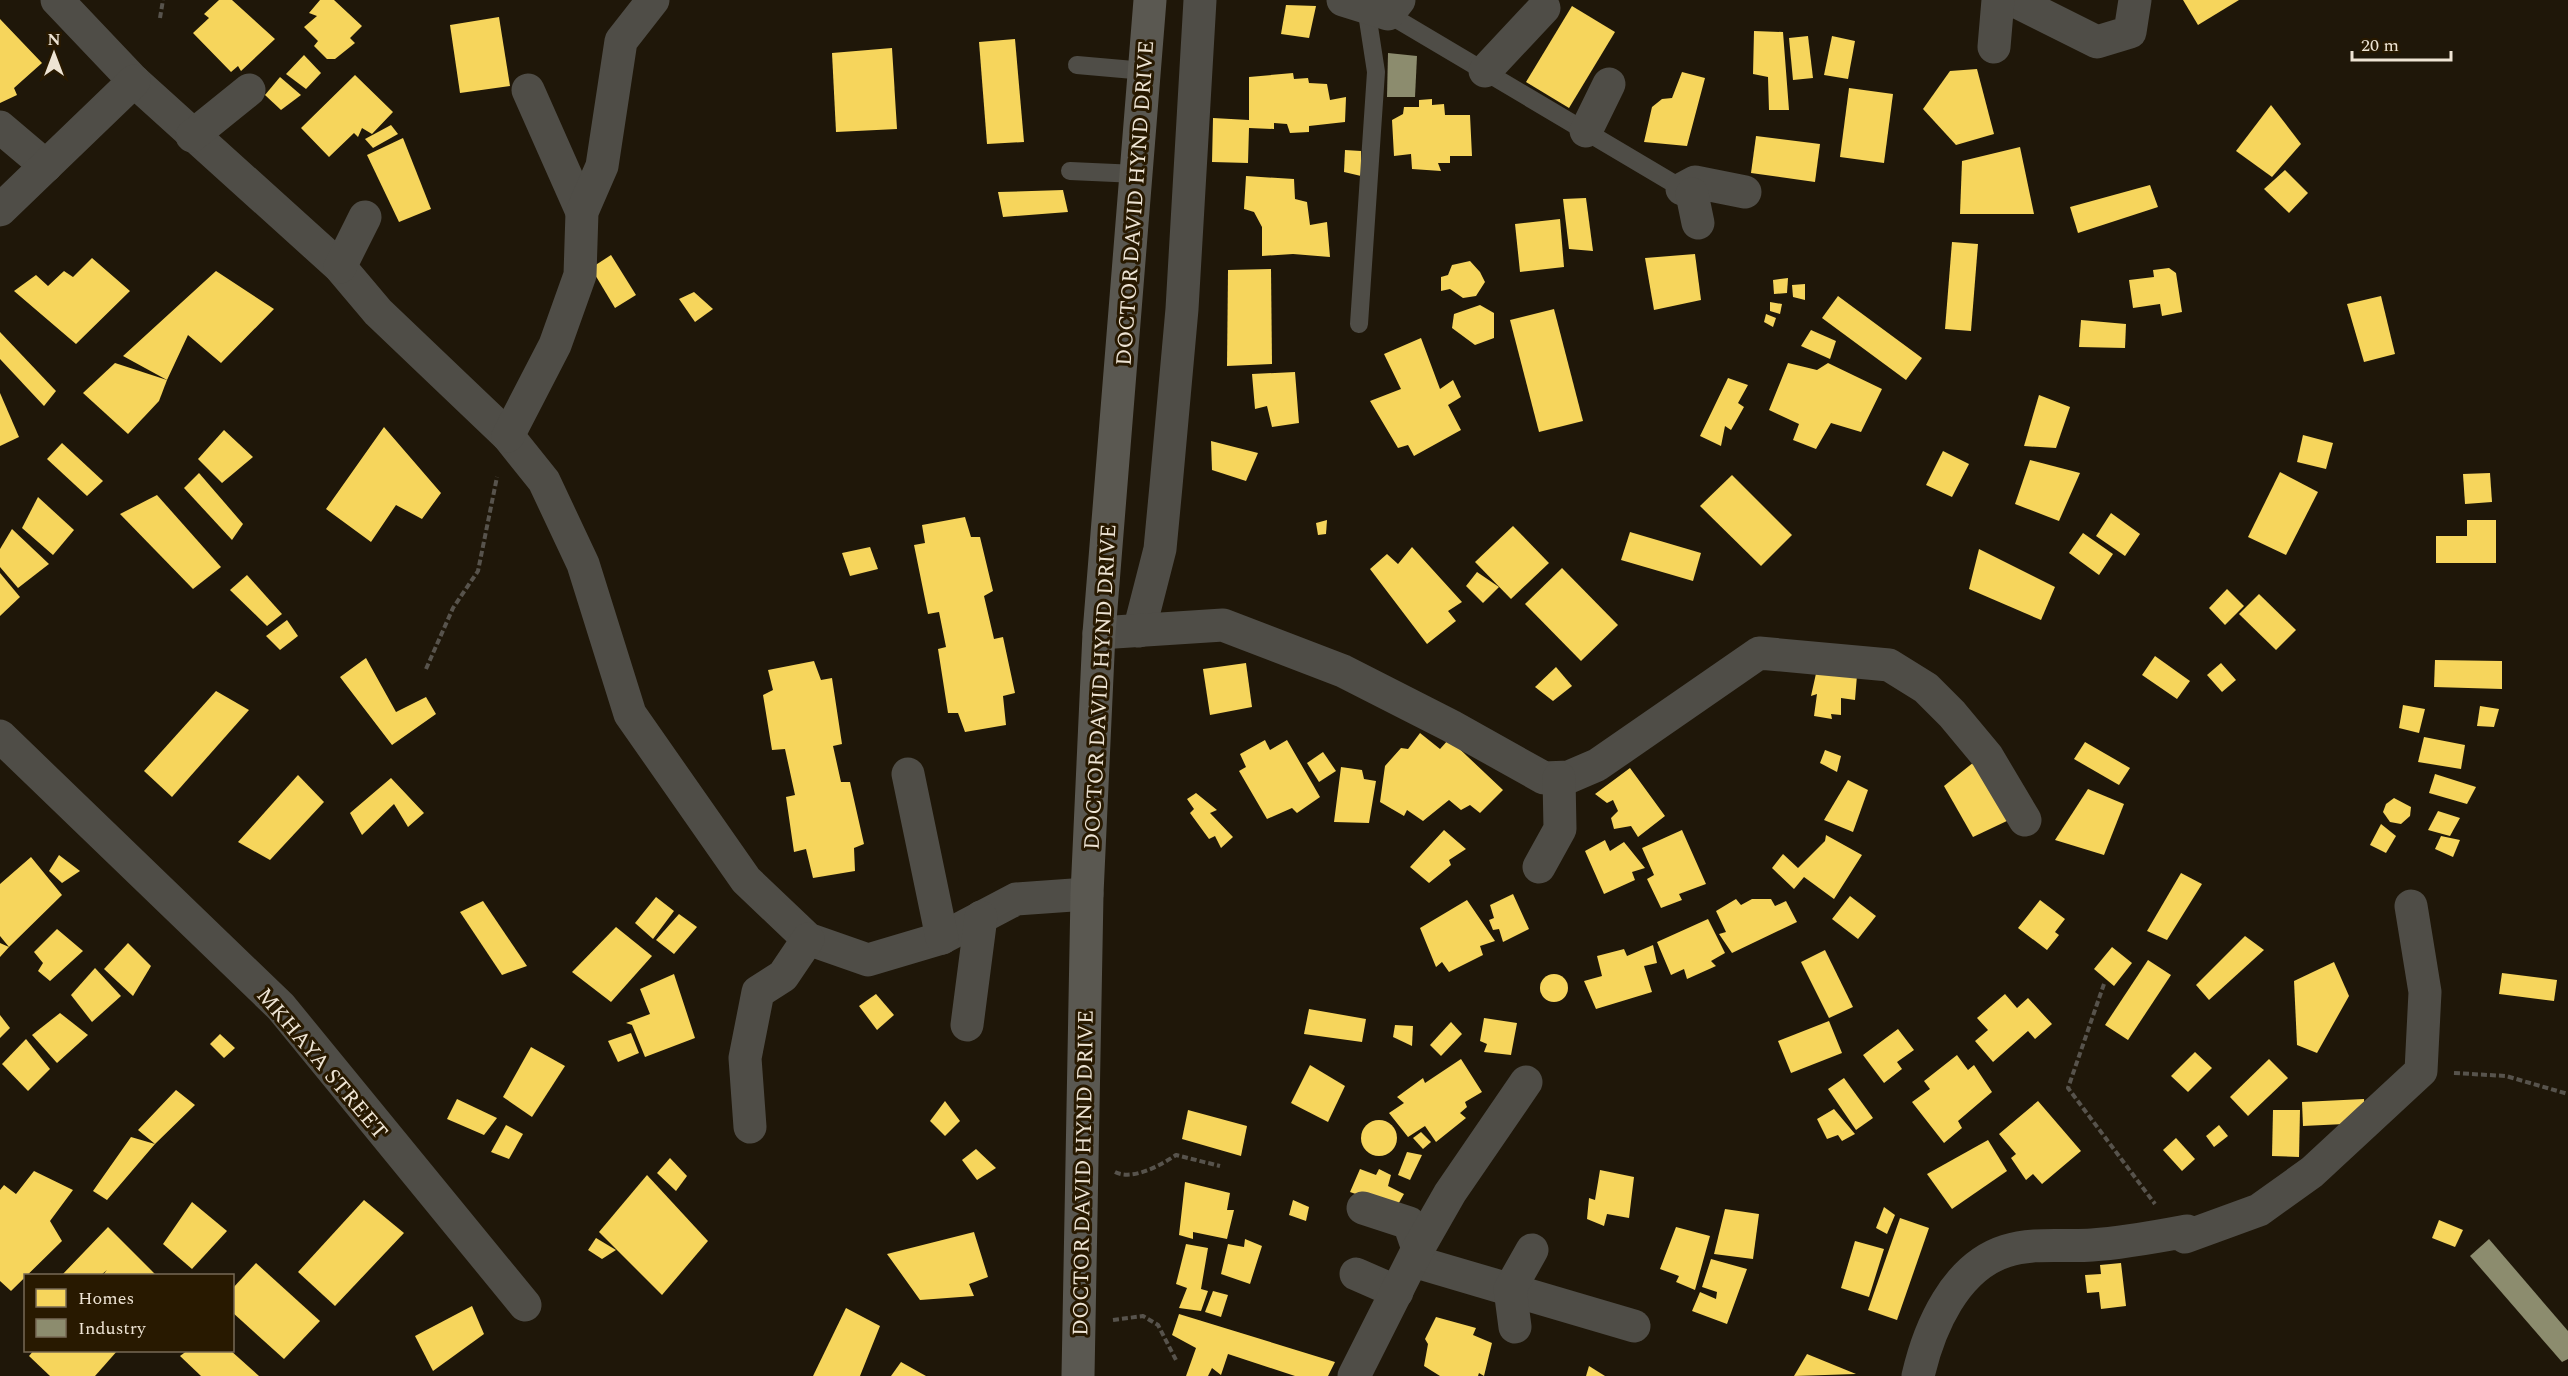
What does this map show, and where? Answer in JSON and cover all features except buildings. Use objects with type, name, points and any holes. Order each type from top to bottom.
[{"type":"main road","name":"DOCTOR DAVID HYND DRIVE","points":[[1078,1376],[1086,894],[1099,633],[1150,0]]},
{"type":"street","points":[[57,0],[134,81],[192,136],[340,267],[378,312],[508,436],[544,481],[583,564],[630,714],[746,880],[808,939],[868,960],[942,938],[1016,898],[1086,894]]},
{"type":"street","points":[[508,436],[555,345],[580,275],[582,212],[602,166],[621,40],[653,0]]},
{"type":"street","points":[[1139,631],[1160,549],[1182,309],[1200,0]]},
{"type":"street","points":[[1994,47],[1998,0]]},
{"type":"street","points":[[2013,0],[2097,42],[2130,32],[2135,0]]},
{"type":"street","points":[[1485,71],[1544,8]]},
{"type":"street","points":[[0,210],[134,81]]},
{"type":"street","points":[[1586,131],[1609,84]]},
{"type":"street","points":[[192,136],[249,90]]},
{"type":"street","points":[[528,90],[582,212]]},
{"type":"street","points":[[0,127],[46,166]]},
{"type":"street","points":[[1686,197],[1697,157]]},
{"type":"street","points":[[1686,197],[1695,182],[1745,192]]},
{"type":"street","points":[[340,267],[365,217]]},
{"type":"street","points":[[1099,633],[1223,625],[1343,671],[1400,707],[1544,778],[1569,777],[1597,765],[1759,653],[1791,654],[1888,665],[1926,688],[1952,714],[1987,756],[2025,819]]},
{"type":"street","name":"MKHAYA STREET","points":[[0,736],[282,1007],[525,1305]]},
{"type":"street","points":[[908,774],[942,938]]},
{"type":"street","points":[[1539,867],[1560,829],[1559,778]]},
{"type":"street","points":[[2185,1237],[2259,1210],[2312,1172],[2421,1071],[2425,992],[2411,906]]},
{"type":"street","points":[[967,1025],[981,917]]},
{"type":"street","points":[[750,1128],[745,1058],[758,992],[783,976],[808,939]]},
{"type":"street","points":[[1354,1376],[1450,1193],[1526,1082]]},
{"type":"street","points":[[1363,1208],[1408,1223],[1416,1255]]},
{"type":"street","points":[[1918,1376],[1924,1348],[1948,1300],[1972,1269],[2005,1251],[2036,1245],[2130,1242],[2187,1231],[2185,1237]]},
{"type":"street","points":[[1515,1327],[1510,1289],[1532,1250]]},
{"type":"street","points":[[1416,1255],[1510,1289],[1634,1326]]},
{"type":"street","points":[[1356,1274],[1397,1292]]},
{"type":"lane","points":[[1374,5],[1586,131],[1686,197]]},
{"type":"lane","points":[[1359,324],[1376,72],[1374,5]]},
{"type":"lane","points":[[1077,65],[1145,71]]},
{"type":"lane","points":[[1070,171],[1137,174]]},
{"type":"path","points":[[160,18],[164,0]]},
{"type":"path","points":[[426,669],[453,608],[478,571],[491,499],[508,436]]},
{"type":"path","points":[[2104,984],[2068,1088],[2131,1168],[2161,1214],[2185,1237]]},
{"type":"path","points":[[2421,1071],[2506,1076],[2568,1094]]},
{"type":"path","points":[[1082,1157],[1122,1175],[1157,1168],[1176,1155],[1220,1166]]},
{"type":"path","points":[[1079,1322],[1143,1316],[1158,1325],[1176,1360]]}]
